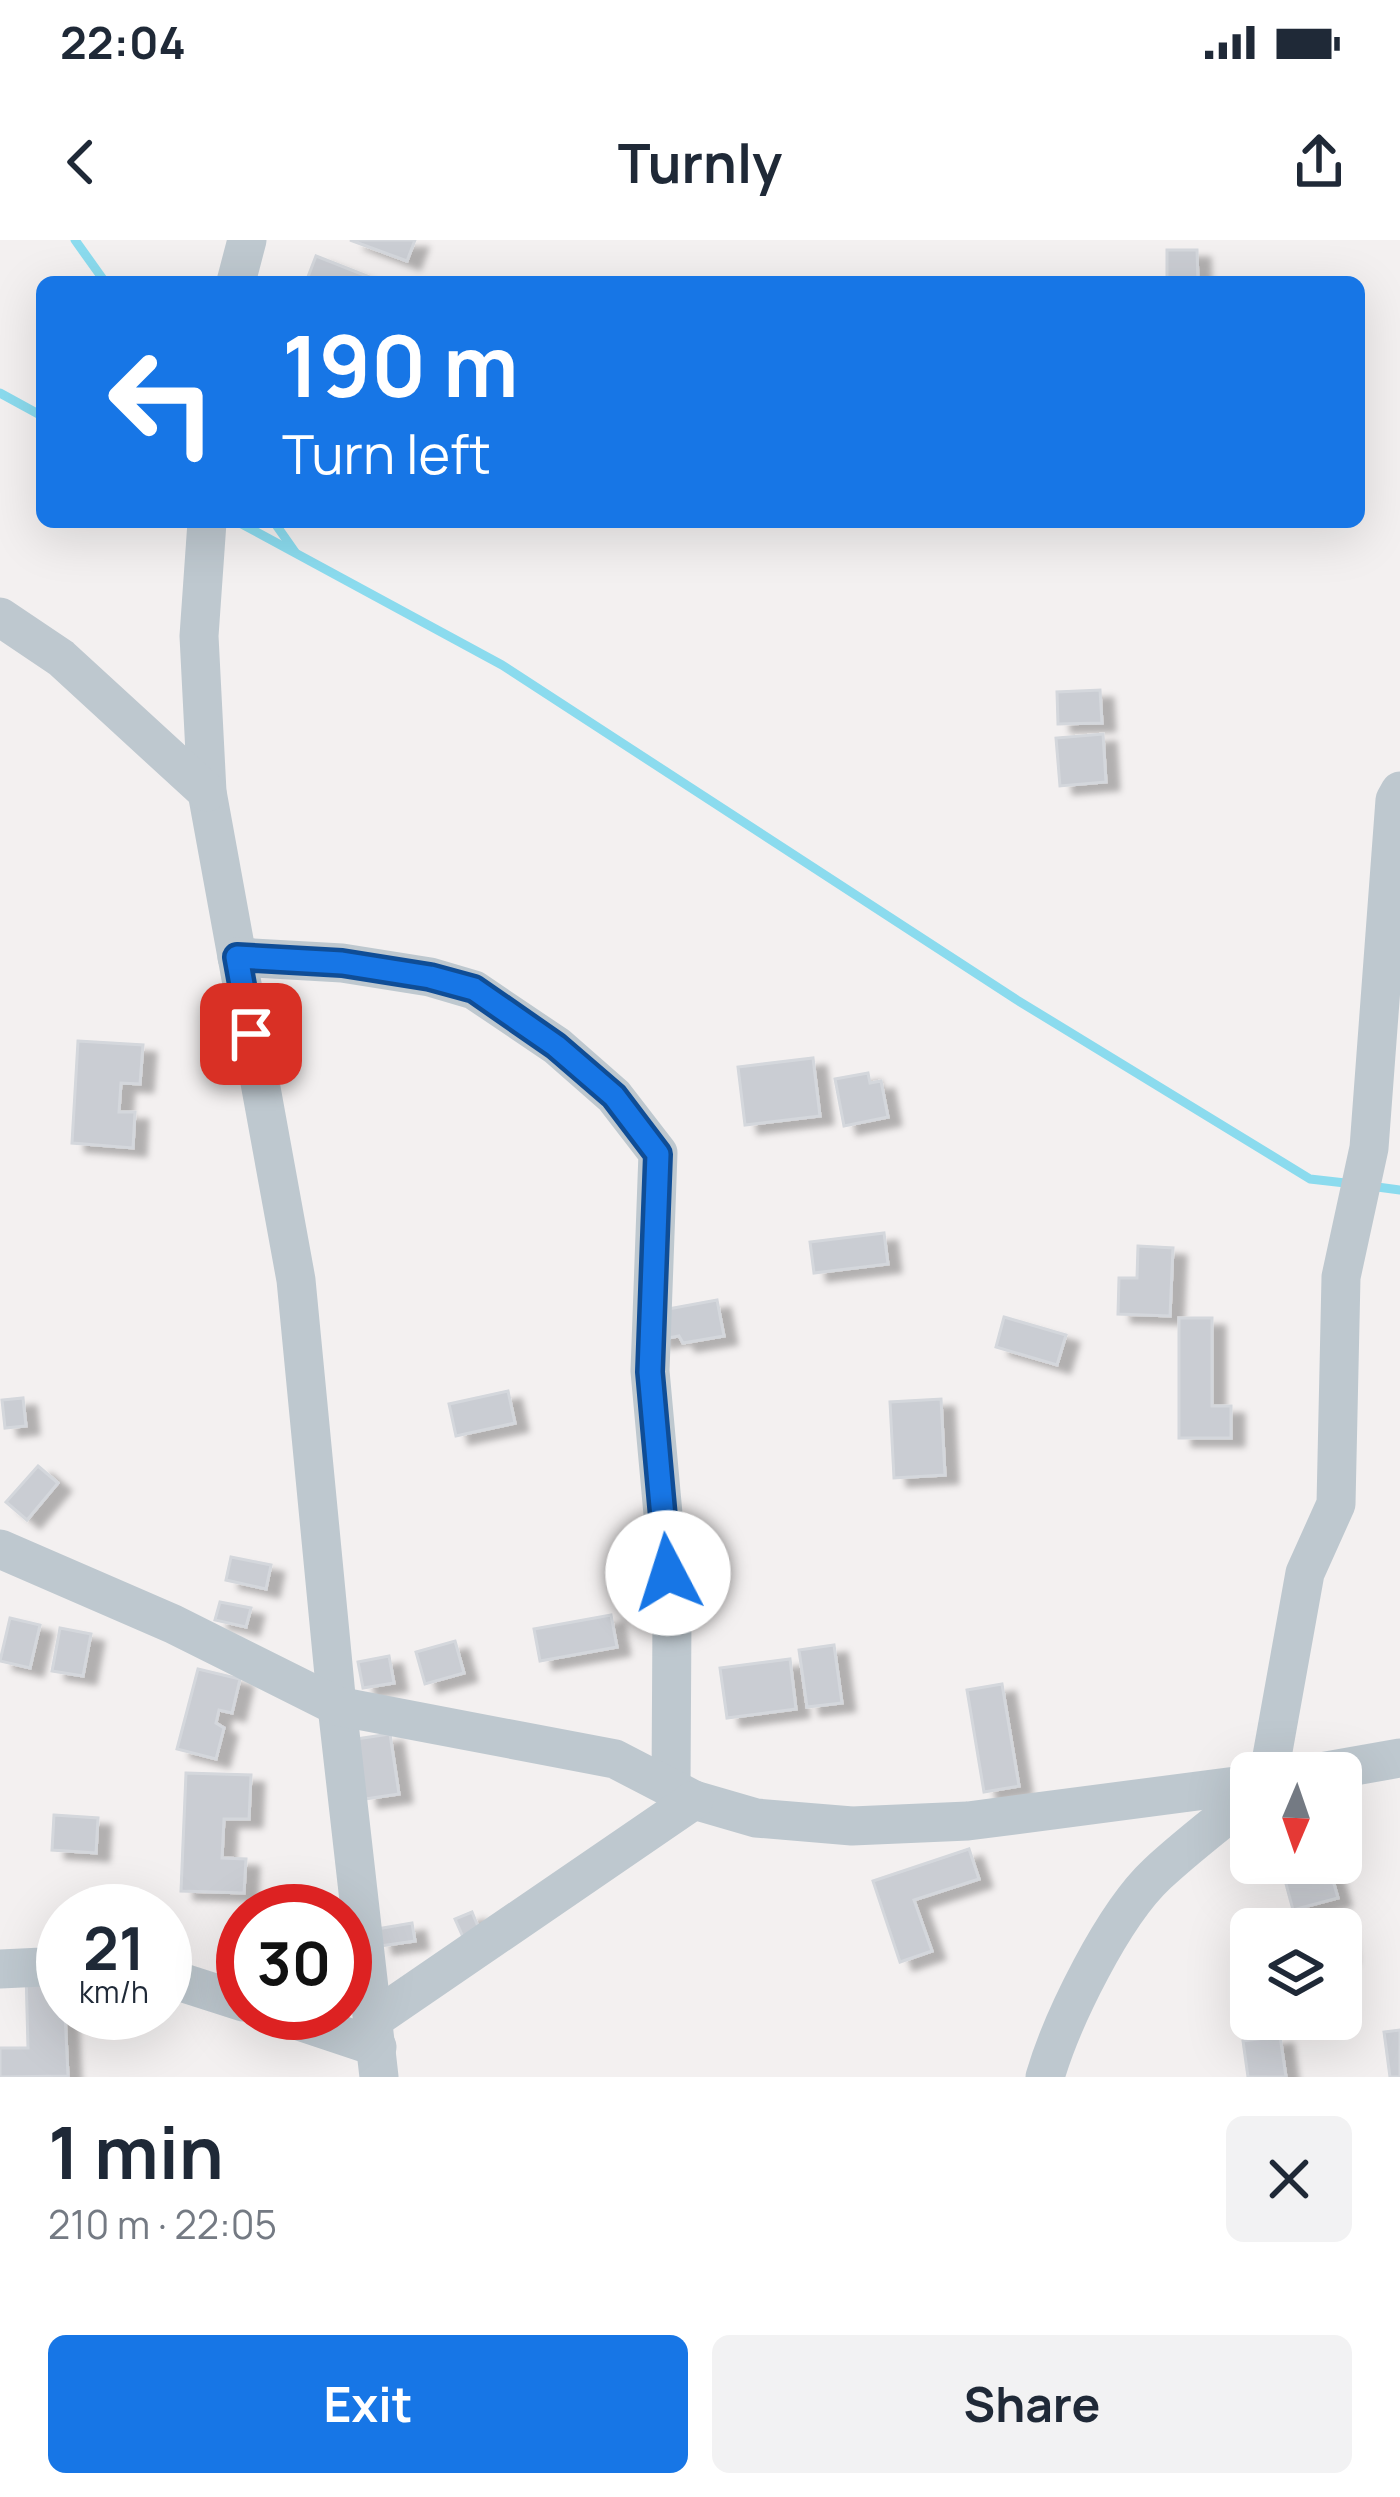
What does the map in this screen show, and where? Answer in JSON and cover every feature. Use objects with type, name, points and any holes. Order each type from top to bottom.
[{"type":"street","points":[[238,276],[247,240]]},
{"type":"street","points":[[207,528],[199,636],[207,792],[296,1280],[337,1706],[377,2048]]},
{"type":"street","points":[[0,617],[61,658],[207,792]]},
{"type":"street","points":[[1273,1752],[1305,1573],[1336,1504],[1340,1277],[1384,1138],[1389,859],[1394,800],[1400,791]]},
{"type":"street","points":[[237,957],[342,963],[474,989],[556,1046],[614,1096],[658,1154],[650,1372],[672,1613],[682,1794]]},
{"type":"street","points":[[0,1549],[173,1624],[337,1706],[615,1759],[682,1794],[757,1818],[852,1826],[968,1821],[1230,1787]]},
{"type":"street","points":[[1362,1765],[1400,1758]]},
{"type":"street","points":[[377,2048],[682,1794]]},
{"type":"street","points":[[1045,2077],[1057,2038],[1118,1923],[1154,1876],[1230,1813]]},
{"type":"street","points":[[0,1969],[36,1967]]},
{"type":"building","points":[[350,240],[415,240],[407,261]]},
{"type":"building","points":[[1167,250],[1197,250],[1198,276],[1167,276]]},
{"type":"building","points":[[316,256],[367,276],[308,276]]},
{"type":"building","points":[[1100,690],[1102,723],[1058,724],[1057,692]]},
{"type":"building","points":[[1103,734],[1106,782],[1060,786],[1056,738]]},
{"type":"building","points":[[78,1041],[143,1045],[140,1084],[121,1083],[119,1112],[135,1112],[133,1148],[72,1143]]},
{"type":"building","points":[[813,1058],[820,1116],[745,1125],[738,1067]]},
{"type":"building","points":[[868,1073],[870,1083],[881,1081],[888,1117],[844,1126],[835,1079]]},
{"type":"building","points":[[884,1233],[888,1264],[814,1273],[810,1242]]},
{"type":"building","points":[[1138,1246],[1173,1248],[1170,1316],[1118,1314],[1119,1278],[1137,1278]]},
{"type":"building","points":[[717,1300],[724,1336],[683,1343],[679,1336],[657,1340],[652,1312]]},
{"type":"building","points":[[1004,1317],[1066,1335],[1057,1365],[996,1347]]},
{"type":"building","points":[[1179,1318],[1212,1318],[1212,1406],[1231,1406],[1231,1438],[1179,1438]]},
{"type":"building","points":[[508,1391],[515,1423],[456,1436],[449,1404]]},
{"type":"building","points":[[23,1398],[26,1426],[5,1428],[2,1400]]},
{"type":"building","points":[[941,1399],[945,1475],[894,1478],[890,1402]]},
{"type":"building","points":[[38,1466],[58,1483],[27,1520],[6,1502]]},
{"type":"building","points":[[231,1557],[271,1565],[266,1589],[226,1580]]},
{"type":"building","points":[[220,1602],[251,1608],[246,1627],[215,1620]]},
{"type":"building","points":[[611,1615],[617,1647],[540,1661],[534,1629]]},
{"type":"building","points":[[10,1618],[40,1625],[30,1668],[0,1661]]},
{"type":"building","points":[[60,1628],[91,1634],[83,1676],[52,1671]]},
{"type":"building","points":[[455,1641],[464,1673],[425,1684],[416,1652]]},
{"type":"building","points":[[834,1645],[842,1703],[807,1707],[799,1650]]},
{"type":"building","points":[[389,1656],[394,1683],[363,1688],[358,1662]]},
{"type":"building","points":[[790,1659],[796,1709],[727,1718],[720,1668]]},
{"type":"building","points":[[198,1669],[240,1679],[232,1713],[219,1710],[216,1723],[224,1728],[216,1759],[177,1749]]},
{"type":"building","points":[[1002,1684],[1019,1786],[984,1792],[967,1690]]},
{"type":"building","points":[[390,1734],[399,1794],[365,1799],[356,1739]]},
{"type":"building","points":[[186,1773],[251,1775],[249,1819],[224,1819],[222,1858],[246,1859],[245,1884],[216,1884],[216,1892],[192,1891],[192,1884],[181,1884]]},
{"type":"building","points":[[54,1815],[98,1818],[96,1853],[52,1850]]},
{"type":"building","points":[[969,1849],[979,1879],[914,1900],[932,1951],[900,1962],[873,1881]]},
{"type":"building","points":[[1286,1884],[1334,1884],[1338,1898],[1292,1908]]},
{"type":"building","points":[[472,1912],[484,1941],[468,1948],[455,1919]]},
{"type":"building","points":[[412,1923],[415,1941],[380,1946],[377,1929]]},
{"type":"building","points":[[26,1972],[36,1972],[36,2040],[66,2040],[68,2076],[0,2077],[0,2048],[28,2048]]},
{"type":"building","points":[[1400,2030],[1400,2077],[1390,2077],[1384,2032]]},
{"type":"building","points":[[1281,2040],[1286,2077],[1248,2077],[1243,2041]]},
{"type":"waterway","points":[[75,240],[101,276]]},
{"type":"waterway","points":[[0,393],[36,413]]},
{"type":"waterway","points":[[249,528],[502,665],[1017,1000],[1310,1179],[1354,1184]]},
{"type":"waterway","points":[[278,528],[295,552]]},
{"type":"waterway","points":[[1370,1186],[1400,1190]]},
{"type":"route","points":[[251,1034],[237,957],[342,963],[430,977],[474,989],[556,1046],[614,1096],[658,1154],[650,1372],[668,1573]]}]
